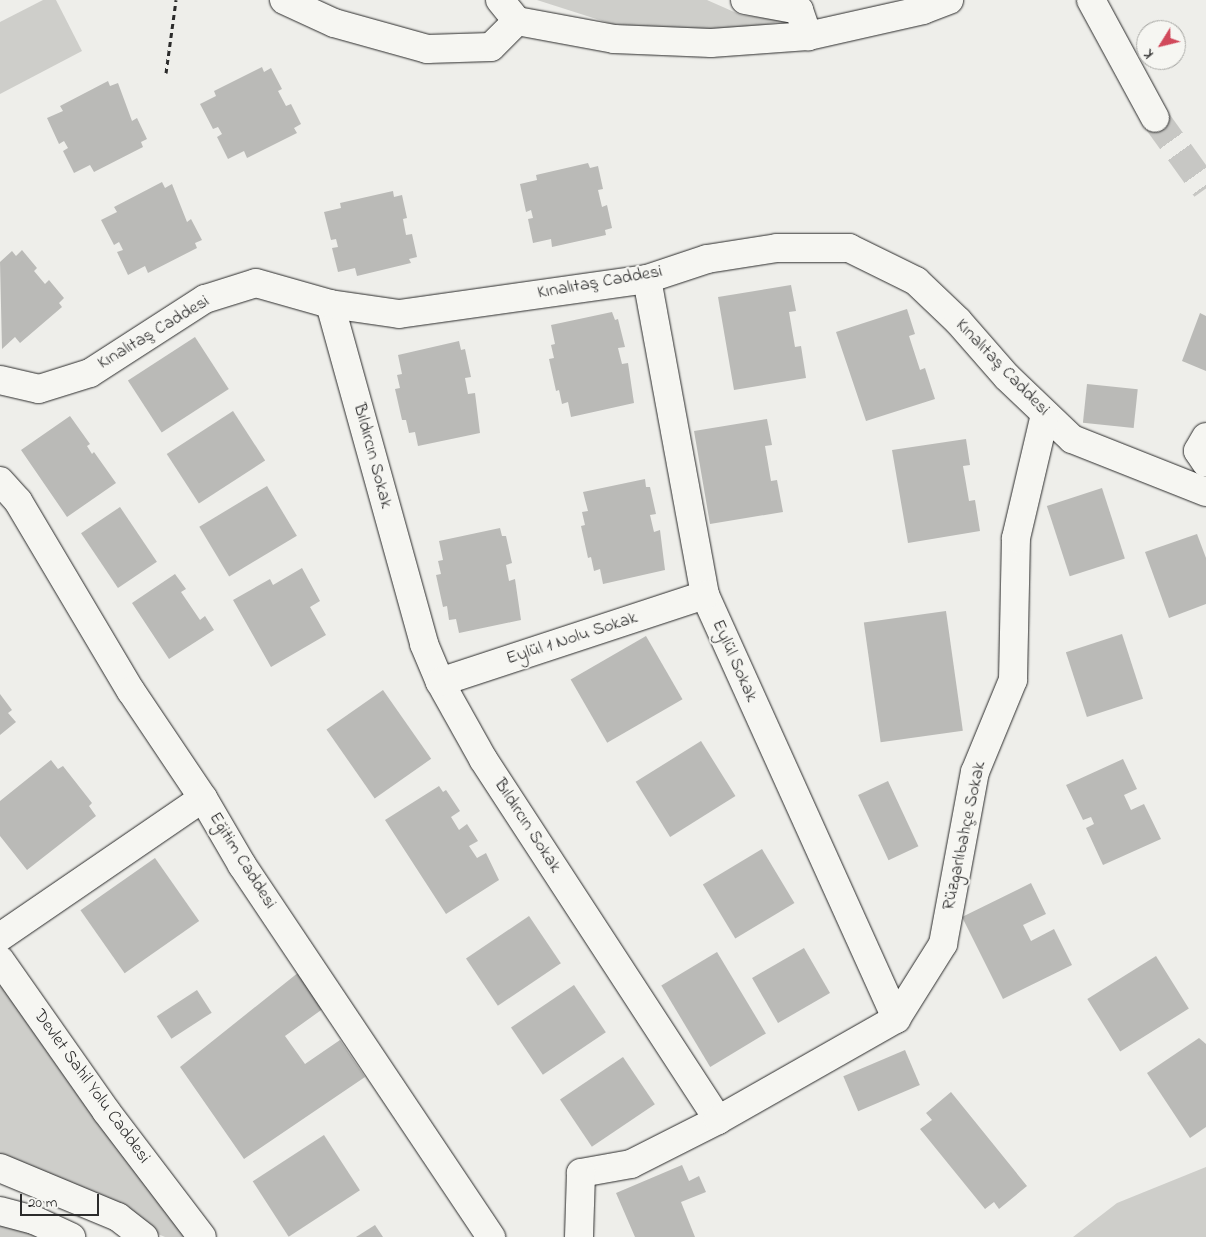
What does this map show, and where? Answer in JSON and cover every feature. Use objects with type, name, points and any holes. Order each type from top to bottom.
[{"type":"street","points":[[284,0],[334,24],[427,49],[491,47],[517,21]]},
{"type":"street","points":[[500,0],[517,21],[614,39],[711,43],[808,36],[923,10],[949,0]]},
{"type":"street","points":[[745,0],[799,10],[808,36]]},
{"type":"street","points":[[1091,0],[1155,118]]},
{"type":"street","name":"Kınalıtaş Caddesi","points":[[0,380],[39,389],[90,373],[204,299],[256,283],[330,304],[399,314],[647,279],[708,259],[777,248],[849,248],[916,280],[1045,414],[1072,439],[1206,492]]},
{"type":"street","name":"Eylül Sokak","points":[[647,279],[705,596],[896,1019]]},
{"type":"street","name":"Bıldırcın Sokak","points":[[330,304],[424,644],[440,682],[483,759],[718,1120]]},
{"type":"street","name":"Rüzgarlıbahçe Sokak","points":[[718,1120],[896,1019],[943,944],[975,772],[1013,680],[1016,538],[1045,414]]},
{"type":"street","points":[[1206,437],[1198,451],[1206,463]]},
{"type":"street","name":"Eğitim Caddesi","points":[[0,481],[18,501],[131,691],[202,798],[242,865],[490,1237]]},
{"type":"street","name":"Eylül 1 Nolu Sokak","points":[[440,682],[705,596]]},
{"type":"street","points":[[0,937],[202,798]]},
{"type":"street","name":"Devlet Sahil Yolu Caddesi","points":[[0,960],[106,1111],[202,1237]]},
{"type":"street","points":[[579,1237],[581,1173],[631,1164],[718,1120]]},
{"type":"street","points":[[0,1168],[118,1217],[144,1237]]},
{"type":"street","points":[[0,1211],[34,1220],[71,1237]]},
{"type":"path","points":[[166,73],[176,0]]},
{"type":"shaded area","points":[[43,0],[56,0],[82,51],[0,94],[0,22]]},
{"type":"shaded area","points":[[537,0],[707,0],[741,15],[785,21],[727,31],[612,24]]},
{"type":"shaded area","points":[[0,960],[193,1237],[165,1237],[0,1168]]},
{"type":"shaded area","points":[[1206,1167],[1206,1237],[1073,1237],[1117,1203]]},
{"type":"shaded area","points":[[0,1211],[71,1237],[0,1237]]},
{"type":"building","points":[[262,67],[264,72],[271,68],[282,89],[278,91],[286,106],[291,104],[301,124],[294,128],[297,133],[247,158],[244,151],[228,159],[217,137],[222,134],[218,127],[213,129],[200,104],[216,96],[214,91]]},
{"type":"building","points":[[108,81],[110,86],[118,83],[132,121],[137,118],[147,139],[141,142],[143,147],[94,172],[90,165],[74,173],[63,151],[68,148],[64,141],[59,144],[47,118],[63,111],[60,106]]},
{"type":"building","points":[[588,163],[590,168],[598,166],[603,189],[598,190],[602,207],[607,205],[612,228],[605,230],[606,235],[552,247],[551,239],[533,243],[528,219],[533,218],[531,210],[526,212],[520,184],[537,180],[536,175]]},
{"type":"building","points":[[162,182],[165,188],[172,184],[187,222],[191,219],[202,240],[195,243],[197,248],[148,273],[145,266],[128,275],[117,252],[123,250],[119,242],[114,245],[101,220],[117,212],[114,207]]},
{"type":"building","points":[[393,191],[394,197],[402,195],[407,218],[403,219],[406,235],[412,234],[417,257],[409,259],[411,263],[357,276],[355,268],[338,272],[332,248],[338,247],[336,239],[331,240],[324,212],[341,208],[340,203]]},
{"type":"building","points":[[22,250],[37,268],[34,271],[45,284],[49,280],[64,298],[59,303],[62,307],[20,343],[15,337],[2,349],[0,262],[12,251],[16,256]]},
{"type":"building","points":[[791,285],[796,311],[789,312],[795,347],[801,346],[806,378],[734,390],[718,297]]},
{"type":"building","points":[[907,309],[915,334],[909,336],[920,370],[925,368],[935,399],[866,421],[836,332]]},
{"type":"building","points":[[612,312],[615,320],[618,319],[625,347],[618,348],[622,364],[628,363],[634,403],[571,417],[568,402],[562,404],[559,390],[556,391],[549,359],[554,358],[551,345],[555,344],[551,325]]},
{"type":"building","points":[[1200,313],[1206,316],[1206,371],[1182,361]]},
{"type":"building","points":[[195,337],[229,389],[162,433],[128,381]]},
{"type":"building","points":[[459,341],[461,350],[465,349],[471,377],[465,378],[468,394],[475,393],[480,433],[418,446],[415,432],[409,433],[406,420],[402,420],[395,389],[400,388],[397,375],[402,374],[398,355]]},
{"type":"building","points":[[1087,384],[1138,389],[1134,428],[1083,423]]},
{"type":"building","points":[[233,411],[265,460],[199,504],[167,454]]},
{"type":"building","points":[[70,416],[90,444],[87,446],[92,454],[94,452],[116,483],[67,517],[21,450]]},
{"type":"building","points":[[767,419],[772,445],[765,446],[771,481],[777,480],[783,512],[710,524],[694,431]]},
{"type":"building","points":[[966,439],[970,465],[963,466],[969,501],[975,500],[980,531],[908,543],[892,450]]},
{"type":"building","points":[[645,479],[646,487],[650,487],[656,514],[650,515],[654,532],[660,530],[665,570],[603,584],[600,569],[594,571],[591,557],[588,558],[581,526],[585,525],[582,512],[588,511],[583,492]]},
{"type":"building","points":[[267,486],[297,536],[229,576],[199,527]]},
{"type":"building","points":[[1102,488],[1125,558],[1070,576],[1047,506]]},
{"type":"building","points":[[120,507],[157,562],[118,588],[81,533]]},
{"type":"building","points":[[500,528],[502,536],[506,536],[512,563],[506,565],[509,581],[515,579],[521,620],[459,633],[456,619],[449,620],[447,606],[443,607],[436,575],[441,574],[438,561],[443,560],[439,541]]},
{"type":"building","points":[[1197,534],[1206,558],[1206,604],[1169,618],[1145,552]]},
{"type":"building","points":[[302,568],[320,601],[310,607],[326,635],[271,667],[233,600],[270,579],[273,585]]},
{"type":"building","points":[[175,574],[186,589],[181,592],[200,620],[205,616],[214,630],[169,659],[132,603]]},
{"type":"building","points":[[946,611],[963,731],[881,742],[864,623]]},
{"type":"building","points":[[1122,634],[1143,699],[1087,717],[1066,652]]},
{"type":"building","points":[[646,636],[682,699],[607,743],[571,680]]},
{"type":"building","points":[[383,690],[431,759],[375,798],[326,730]]},
{"type":"building","points":[[0,694],[12,710],[8,713],[16,722],[0,735]]},
{"type":"building","points":[[701,741],[735,796],[670,837],[636,782]]},
{"type":"building","points":[[1123,759],[1137,789],[1124,795],[1131,810],[1144,804],[1161,839],[1103,865],[1086,828],[1094,824],[1091,817],[1083,820],[1066,785]]},
{"type":"building","points":[[51,760],[58,769],[63,766],[92,803],[89,806],[96,816],[27,870],[0,836],[0,801]]},
{"type":"building","points":[[888,781],[918,846],[889,860],[858,795]]},
{"type":"building","points":[[439,786],[443,792],[446,790],[460,811],[451,817],[459,830],[467,824],[478,841],[469,846],[477,858],[486,853],[499,880],[446,914],[385,820]]},
{"type":"building","points":[[762,849],[794,903],[735,939],[703,885]]},
{"type":"building","points":[[155,858],[199,921],[125,973],[80,910]]},
{"type":"building","points":[[1031,883],[1046,914],[1023,925],[1031,941],[1054,929],[1072,965],[1003,999],[962,917]]},
{"type":"building","points":[[529,916],[561,963],[498,1006],[466,958]]},
{"type":"building","points":[[804,948],[830,993],[778,1023],[752,978]]},
{"type":"building","points":[[717,952],[766,1033],[710,1067],[661,985]]},
{"type":"building","points":[[1156,956],[1189,1009],[1120,1052],[1087,999]]},
{"type":"building","points":[[299,972],[324,1008],[285,1036],[305,1064],[340,1040],[365,1077],[244,1159],[180,1067]]},
{"type":"building","points":[[574,985],[606,1032],[543,1075],[511,1027]]},
{"type":"building","points":[[197,990],[212,1013],[171,1039],[157,1016]]},
{"type":"building","points":[[1199,1038],[1206,1044],[1206,1127],[1190,1138],[1147,1073]]},
{"type":"building","points":[[905,1050],[920,1085],[858,1111],[843,1076]]},
{"type":"building","points":[[623,1057],[655,1104],[592,1147],[560,1099]]},
{"type":"building","points":[[951,1092],[1027,1186],[999,1209],[994,1202],[985,1209],[920,1129],[932,1120],[926,1113]]},
{"type":"building","points":[[324,1135],[360,1190],[289,1237],[253,1181]]},
{"type":"building","points":[[682,1165],[689,1181],[699,1176],[706,1192],[681,1202],[695,1237],[635,1237],[616,1193]]},
{"type":"building","points":[[375,1225],[383,1237],[356,1237]]},
{"type":"tunnel","points":[[1155,118],[1206,189]]}]
